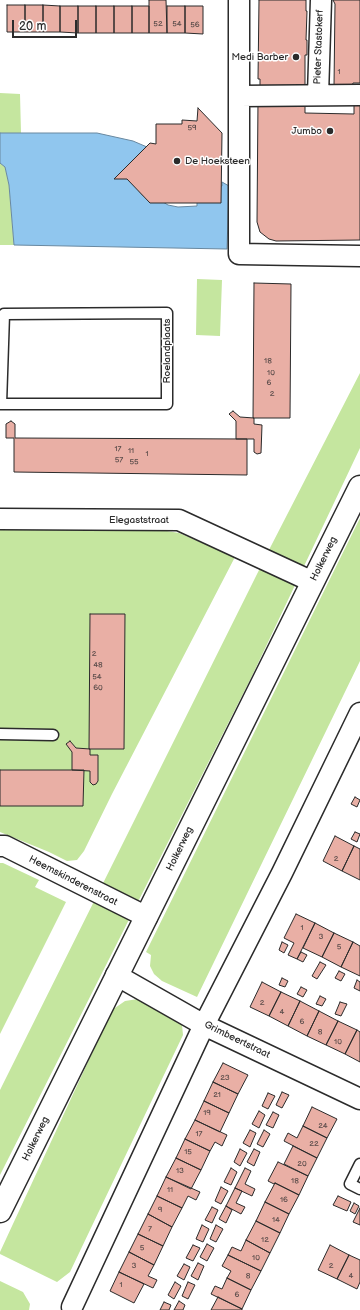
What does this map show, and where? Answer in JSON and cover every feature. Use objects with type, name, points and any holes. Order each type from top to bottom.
[{"type":"street","points":[[239,0],[239,254],[360,256]]},
{"type":"street","name":"Pieter Stastokerf","points":[[318,95],[320,0]]},
{"type":"street","name":"Pieter Stastokerf","points":[[240,96],[360,95]]},
{"type":"street","name":"Holkerweg","points":[[0,1211],[360,486]]},
{"type":"street","name":"Elegaststraat","points":[[0,519],[179,520],[313,582]]},
{"type":"street","points":[[72,1307],[204,1025],[358,724]]},
{"type":"street","name":"Heemskinderenstraat","points":[[0,846],[5,846],[147,917]]},
{"type":"street","name":"Grimbeertstraat","points":[[116,975],[204,1025],[360,1099]]},
{"type":"lane","name":"Roelandplaats","points":[[167,313],[167,404],[0,404],[4,314],[167,313]]},
{"type":"lane","points":[[0,734],[53,735]]},
{"type":"lane","points":[[360,1164],[350,1184],[360,1189]]},
{"type":"green space","points":[[0,93],[20,94],[21,133],[0,133]]},
{"type":"green space","points":[[0,163],[5,167],[9,185],[14,245],[0,245]]},
{"type":"green space","points":[[197,279],[222,280],[220,336],[196,335]]},
{"type":"green space","points":[[360,373],[360,448],[251,678],[0,1175],[0,1090],[271,546]]},
{"type":"green space","points":[[360,518],[360,661],[197,997],[162,981],[154,974],[150,966],[151,955],[146,952]]},
{"type":"green space","points":[[0,529],[161,530],[179,533],[235,557],[84,851],[77,860],[67,861],[0,832]]},
{"type":"green space","points":[[0,863],[39,880],[35,887],[66,902],[0,1034]]},
{"type":"green space","points":[[138,999],[176,1017],[182,1025],[183,1035],[70,1272],[57,1282],[0,1254],[0,1252],[112,1010],[125,1001]]},
{"type":"green space","points":[[0,1281],[23,1292],[30,1304],[29,1310],[0,1310]]},
{"type":"water","points":[[0,133],[97,133],[133,141],[147,147],[124,171],[142,195],[150,199],[158,199],[168,205],[178,207],[197,206],[197,186],[222,186],[222,182],[229,186],[227,249],[14,245],[9,185],[5,167],[0,163]]},
{"type":"building","points":[[149,0],[166,0],[167,33],[149,33]]},
{"type":"building","points":[[259,0],[306,0],[307,55],[305,55],[305,88],[260,87],[260,79],[258,79]]},
{"type":"building","points":[[333,0],[360,0],[360,83],[353,83],[352,86],[334,86],[335,4]]},
{"type":"building","points":[[7,5],[25,5],[25,32],[7,32]]},
{"type":"building","points":[[25,5],[43,5],[43,32],[25,32]]},
{"type":"building","points":[[43,5],[60,6],[60,32],[43,32]]},
{"type":"building","points":[[60,6],[78,6],[78,33],[60,32]]},
{"type":"building","points":[[78,6],[96,6],[96,33],[78,33]]},
{"type":"building","points":[[96,6],[114,6],[114,33],[96,33]]},
{"type":"building","points":[[114,6],[132,6],[132,33],[114,33]]},
{"type":"building","points":[[132,6],[149,6],[149,33],[132,33]]},
{"type":"building","points":[[167,6],[185,6],[185,33],[167,33]]},
{"type":"building","points":[[185,6],[203,6],[203,34],[185,33]]},
{"type":"building","points":[[258,100],[305,101],[305,113],[354,114],[354,104],[360,104],[360,240],[276,241],[269,239],[260,232],[257,222]]},
{"type":"building","name":"De Hoeksteen","points":[[198,108],[222,133],[221,203],[150,203],[127,179],[114,179],[150,143],[156,144],[156,124],[182,124],[182,120],[197,121]]},
{"type":"building","points":[[254,283],[291,284],[290,418],[253,418]]},
{"type":"building","points":[[233,411],[240,417],[254,418],[254,424],[262,425],[261,453],[257,454],[254,452],[254,439],[236,439],[236,421],[229,414]]},
{"type":"building","points":[[11,421],[15,424],[15,438],[247,439],[247,475],[14,472],[14,438],[6,438],[6,424]]},
{"type":"building","points":[[90,614],[125,614],[124,749],[89,749]]},
{"type":"building","points":[[70,741],[76,748],[90,749],[90,755],[98,755],[98,781],[96,784],[93,785],[90,782],[90,771],[72,770],[72,752],[66,744]]},
{"type":"building","points":[[0,770],[84,770],[83,806],[0,806]]},
{"type":"building","points":[[355,797],[360,800],[357,807],[351,804]]},
{"type":"building","points":[[355,832],[360,834],[357,842],[351,839]]},
{"type":"building","points":[[335,836],[354,846],[342,871],[323,861]]},
{"type":"building","points":[[354,846],[360,849],[360,880],[342,871]]},
{"type":"building","points":[[296,914],[315,923],[297,959],[288,955],[294,943],[284,938]]},
{"type":"building","points":[[315,923],[334,933],[322,957],[303,948]]},
{"type":"building","points":[[334,933],[353,942],[341,967],[322,957]]},
{"type":"building","points":[[282,942],[288,945],[284,953],[279,950]]},
{"type":"building","points":[[353,942],[360,946],[360,976],[341,967]]},
{"type":"building","points":[[301,952],[307,955],[303,962],[297,959]]},
{"type":"building","points":[[320,962],[326,965],[317,979],[312,976]]},
{"type":"building","points":[[339,971],[345,974],[341,981],[335,978]]},
{"type":"building","points":[[282,978],[288,981],[285,987],[279,985]]},
{"type":"building","points":[[357,980],[360,982],[360,991],[354,988]]},
{"type":"building","points":[[262,982],[281,992],[269,1016],[250,1007]]},
{"type":"building","points":[[301,987],[307,990],[303,997],[297,994]]},
{"type":"building","points":[[281,992],[300,1001],[288,1026],[269,1016]]},
{"type":"building","points":[[320,996],[326,999],[322,1006],[316,1004]]},
{"type":"building","points":[[300,1001],[319,1011],[307,1036],[288,1026]]},
{"type":"building","points":[[340,1002],[347,1004],[341,1016],[335,1014]]},
{"type":"building","points":[[319,1011],[338,1021],[326,1045],[307,1036]]},
{"type":"building","points":[[338,1021],[357,1030],[345,1054],[326,1045]]},
{"type":"building","points":[[357,1030],[360,1032],[360,1062],[345,1054]]},
{"type":"building","points":[[223,1063],[248,1075],[238,1094],[213,1082]]},
{"type":"building","points":[[213,1082],[238,1094],[229,1113],[204,1101]]},
{"type":"building","points":[[282,1092],[289,1095],[282,1108],[276,1105]]},
{"type":"building","points":[[268,1093],[275,1096],[268,1109],[262,1106]]},
{"type":"building","points":[[204,1101],[229,1113],[220,1132],[195,1120]]},
{"type":"building","points":[[312,1107],[337,1119],[327,1138],[303,1126]]},
{"type":"building","points":[[259,1111],[265,1115],[259,1128],[252,1124]]},
{"type":"building","points":[[273,1112],[279,1115],[273,1128],[266,1125]]},
{"type":"building","points":[[195,1120],[227,1135],[222,1146],[215,1142],[210,1151],[185,1139]]},
{"type":"building","points":[[303,1126],[327,1138],[317,1158],[284,1141],[288,1133],[297,1138]]},
{"type":"building","points":[[250,1130],[256,1133],[250,1147],[243,1143]]},
{"type":"building","points":[[264,1130],[270,1134],[263,1147],[257,1144]]},
{"type":"building","points":[[185,1139],[210,1151],[201,1170],[176,1158]]},
{"type":"building","points":[[293,1146],[317,1158],[308,1176],[284,1164]]},
{"type":"building","points":[[240,1149],[247,1153],[240,1166],[234,1162]]},
{"type":"building","points":[[254,1149],[260,1152],[254,1166],[247,1162]]},
{"type":"building","points":[[176,1158],[201,1170],[191,1189],[166,1177]]},
{"type":"building","points":[[278,1162],[308,1176],[299,1195],[268,1181]]},
{"type":"building","points":[[231,1168],[237,1172],[231,1185],[224,1182]]},
{"type":"building","points":[[245,1168],[251,1171],[245,1184],[255,1189],[252,1196],[235,1188]]},
{"type":"building","points":[[166,1177],[200,1192],[196,1200],[188,1196],[182,1208],[157,1196]]},
{"type":"building","points":[[275,1183],[299,1195],[289,1214],[265,1202]]},
{"type":"building","points":[[221,1187],[228,1191],[221,1204],[215,1201]]},
{"type":"building","points":[[235,1188],[242,1191],[236,1203],[245,1207],[241,1214],[226,1206]]},
{"type":"building","points":[[157,1196],[182,1208],[172,1227],[148,1214]]},
{"type":"building","points":[[338,1196],[351,1202],[347,1211],[333,1205]]},
{"type":"building","points":[[265,1202],[289,1214],[280,1233],[256,1221]]},
{"type":"building","points":[[354,1203],[359,1206],[355,1214],[350,1211]]},
{"type":"building","points":[[226,1206],[232,1210],[226,1223],[219,1219]]},
{"type":"building","points":[[212,1207],[218,1210],[212,1223],[205,1220]]},
{"type":"building","points":[[360,1208],[360,1225],[353,1222]]},
{"type":"building","points":[[148,1214],[172,1227],[163,1246],[138,1234]]},
{"type":"building","points":[[256,1221],[280,1233],[270,1253],[246,1240]]},
{"type":"building","points":[[202,1225],[209,1229],[203,1242],[196,1239]]},
{"type":"building","points":[[216,1225],[223,1229],[216,1242],[210,1239]]},
{"type":"building","points":[[138,1234],[163,1246],[154,1265],[129,1252]]},
{"type":"building","points":[[246,1240],[270,1253],[261,1271],[228,1255],[232,1247],[241,1251]]},
{"type":"building","points":[[207,1244],[214,1248],[207,1261],[200,1257]]},
{"type":"building","points":[[193,1245],[200,1248],[193,1261],[186,1258]]},
{"type":"building","points":[[330,1245],[349,1255],[337,1279],[318,1270]]},
{"type":"building","points":[[129,1252],[154,1265],[148,1276],[157,1280],[153,1288],[119,1272]]},
{"type":"building","points":[[228,1255],[261,1271],[251,1290],[227,1278],[231,1271],[222,1266]]},
{"type":"building","points":[[349,1255],[360,1260],[360,1282],[357,1289],[337,1279]]},
{"type":"building","points":[[198,1263],[204,1266],[198,1280],[191,1276]]},
{"type":"building","points":[[184,1264],[190,1267],[184,1280],[177,1276]]},
{"type":"building","points":[[119,1272],[144,1284],[134,1303],[110,1291]]},
{"type":"building","points":[[227,1278],[251,1290],[242,1309],[211,1294],[215,1286],[222,1289]]},
{"type":"building","points":[[175,1282],[181,1286],[174,1299],[168,1295]]},
{"type":"building","points":[[188,1282],[195,1285],[188,1299],[182,1296]]},
{"type":"building","points":[[218,1297],[242,1309],[242,1310],[211,1310]]},
{"type":"building","points":[[179,1301],[185,1305],[183,1310],[174,1310]]},
{"type":"building","points":[[164,1302],[171,1305],[169,1310],[160,1310]]},
{"type":"place","name":"Medi Barber","points":[[296,57]]},
{"type":"place","name":"Jumbo","points":[[330,131]]},
{"type":"place","name":"De Hoeksteen","points":[[177,161]]}]
